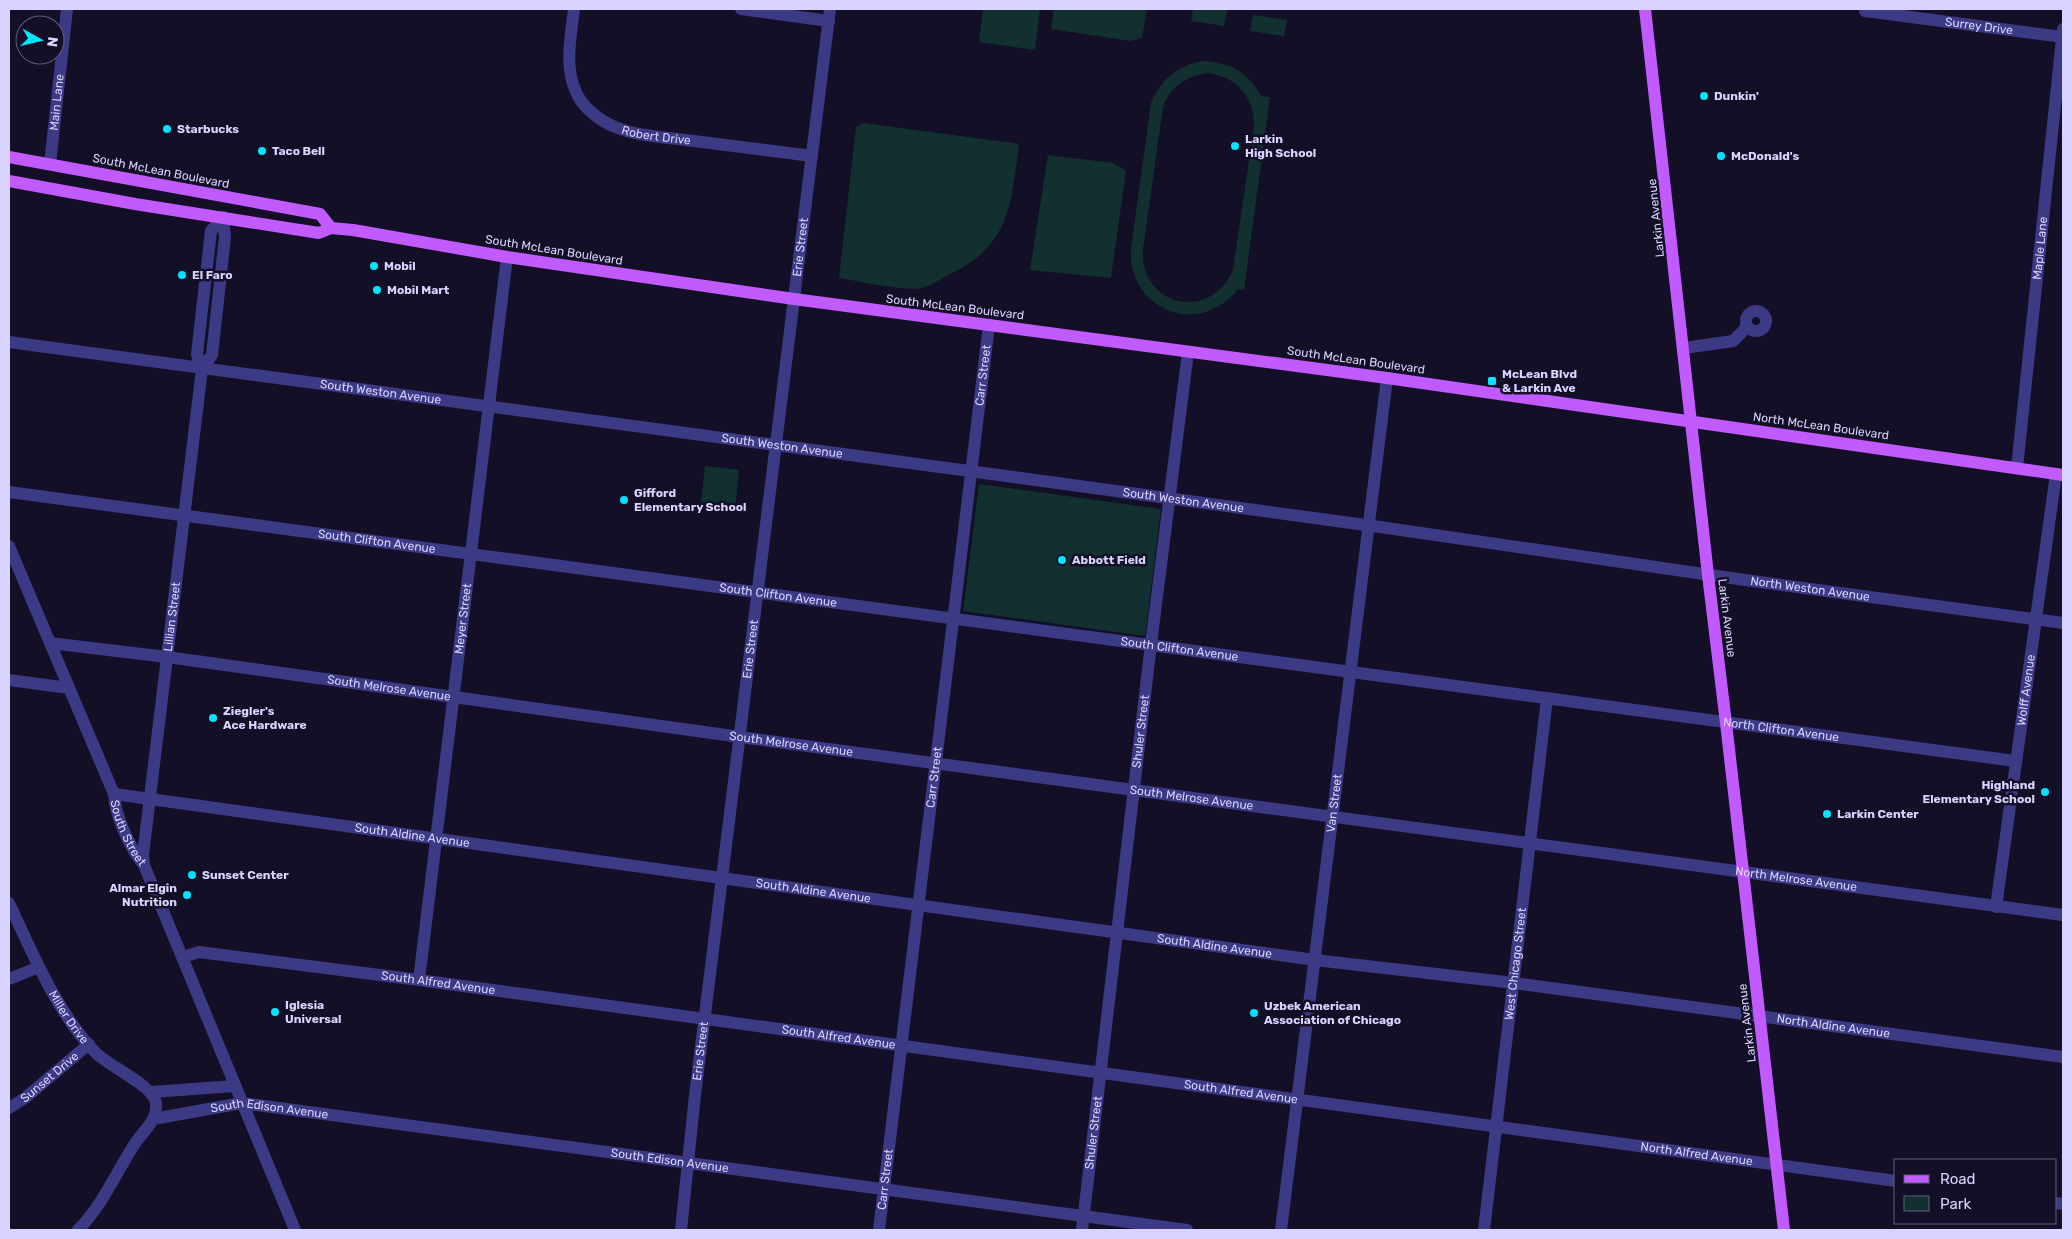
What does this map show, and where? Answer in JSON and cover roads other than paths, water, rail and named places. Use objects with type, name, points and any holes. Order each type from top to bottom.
[{"type":"main road","name":"Larkin Avenue","points":[[1645,9],[1784,1230]]},
{"type":"main road","name":"South McLean Boulevard","points":[[9,157],[320,214],[331,228]]},
{"type":"main road","name":"South McLean Boulevard","points":[[9,181],[135,204],[319,233],[331,228],[507,257],[794,300],[1387,378],[1575,405]]},
{"type":"main road","name":"North McLean Boulevard","points":[[1575,405],[2059,474]]},
{"type":"street","name":"Main Lane","points":[[50,164],[67,9]]},
{"type":"street","name":"Robert Drive","points":[[574,9],[569,55],[575,92],[585,105],[601,120],[615,127],[648,135],[812,156]]},
{"type":"street","points":[[741,9],[830,15]]},
{"type":"street","name":"Surrey Drive","points":[[1865,12],[2063,33]]},
{"type":"street","name":"Erie Street","points":[[681,1230],[757,592],[830,15]]},
{"type":"street","name":"Maple Lane","points":[[2017,468],[2063,33]]},
{"type":"street","name":"Lillian Street","points":[[144,865],[150,800],[202,369],[212,355],[225,237],[223,217]]},
{"type":"street","name":"Meyer Street","points":[[419,980],[507,257]]},
{"type":"street","name":"Carr Street","points":[[879,1230],[989,325]]},
{"type":"street","points":[[1684,348],[1733,341],[1747,326]]},
{"type":"street","name":"South Weston Avenue","points":[[9,342],[1556,552]]},
{"type":"street","name":"Shuler Street","points":[[1082,1230],[1150,644],[1188,352]]},
{"type":"street","name":"Van Street","points":[[1281,1230],[1367,526],[1387,378]]},
{"type":"street","name":"Wolff Avenue","points":[[1996,907],[2015,761],[2059,474]]},
{"type":"street","name":"South Clifton Avenue","points":[[9,492],[472,553],[952,620],[1150,644],[1547,698]]},
{"type":"street","name":"South Street","points":[[9,546],[114,794],[114,806],[135,854],[144,865],[295,1230]]},
{"type":"street","name":"North Weston Avenue","points":[[1556,552],[1708,575],[2063,622]]},
{"type":"street","name":"South Melrose Avenue","points":[[50,643],[167,657],[740,737],[1531,843]]},
{"type":"street","points":[[9,680],[69,688]]},
{"type":"street","name":"North Clifton Avenue","points":[[1547,698],[2015,761]]},
{"type":"street","name":"West Chicago Street","points":[[1484,1230],[1547,698]]},
{"type":"street","name":"South Aldine Avenue","points":[[114,794],[722,879],[1117,931],[1315,960],[1514,983]]},
{"type":"street","name":"North Melrose Avenue","points":[[1531,843],[2063,915]]},
{"type":"street","name":"Miller Drive","points":[[9,903],[39,966],[72,1021],[89,1044],[112,1065],[152,1092]]},
{"type":"street","name":"South Alfred Avenue","points":[[183,957],[199,952],[419,980],[1298,1101],[1497,1126]]},
{"type":"street","points":[[9,979],[39,966]]},
{"type":"street","name":"North Aldine Avenue","points":[[1514,983],[1760,1018],[2063,1057]]},
{"type":"street","name":"Sunset Drive","points":[[9,1108],[29,1095],[89,1044]]},
{"type":"street","name":"South Edison Avenue","points":[[152,1092],[234,1086]]},
{"type":"street","points":[[78,1230],[100,1204],[136,1142],[153,1119],[156,1105],[152,1092]]},
{"type":"street","name":"South Edison Avenue","points":[[153,1119],[242,1103],[1187,1230]]},
{"type":"street","name":"North Alfred Avenue","points":[[1497,1126],[1894,1181]]},
{"type":"place","name":"Dunkin'","points":[[1704,96]]},
{"type":"place","name":"Starbucks","points":[[167,129]]},
{"type":"place","name":"Larkin High School","points":[[1235,146]]},
{"type":"place","name":"Taco Bell","points":[[262,151]]},
{"type":"place","name":"McDonald's","points":[[1721,156]]},
{"type":"place","name":"Mobil","points":[[374,266]]},
{"type":"place","name":"El Faro","points":[[182,275]]},
{"type":"place","name":"Mobil Mart","points":[[377,290]]},
{"type":"place","name":"McLean Blvd & Larkin Ave","points":[[1492,381]]},
{"type":"place","name":"Gifford Elementary School","points":[[624,500]]},
{"type":"place","name":"Abbott Field","points":[[1062,560]]},
{"type":"place","name":"Ziegler's Ace Hardware","points":[[213,718]]},
{"type":"place","name":"Highland Elementary School","points":[[2045,792]]},
{"type":"place","name":"Larkin Center","points":[[1827,814]]},
{"type":"place","name":"Sunset Center","points":[[192,875]]},
{"type":"place","name":"Almar Elgin Nutrition","points":[[187,895]]},
{"type":"place","name":"Iglesia Universal","points":[[275,1012]]},
{"type":"place","name":"Uzbek American Association of Chicago","points":[[1254,1013]]}]
